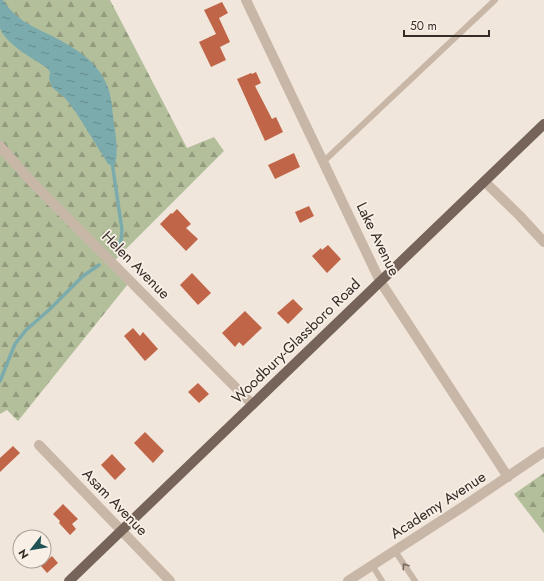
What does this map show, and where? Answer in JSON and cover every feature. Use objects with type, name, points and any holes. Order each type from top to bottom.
[{"type":"main road","name":"Woodbury-Glassboro Road","points":[[70,581],[544,124]]},
{"type":"street","name":"Lake Avenue","points":[[246,0],[380,281],[508,477]]},
{"type":"street","name":"Helen Avenue","points":[[0,146],[31,181],[252,404]]},
{"type":"street","points":[[485,182],[544,242]]},
{"type":"street","name":"Asam Avenue","points":[[39,444],[170,581]]},
{"type":"street","name":"Academy Avenue","points":[[348,581],[544,452]]},
{"type":"lane","points":[[323,162],[495,0]]},
{"type":"lane","points":[[395,551],[415,581]]},
{"type":"lane","points":[[372,565],[382,581]]},
{"type":"green space","points":[[0,0],[110,0],[187,148],[214,137],[224,151],[111,264],[128,284],[18,421],[7,410],[0,414]]},
{"type":"green space","points":[[544,473],[544,533],[514,494]]},
{"type":"water","points":[[0,0],[3,0],[17,16],[35,28],[65,43],[82,54],[102,74],[108,87],[112,103],[117,146],[115,165],[108,164],[77,114],[66,99],[52,87],[49,79],[50,72],[47,68],[20,51],[3,34],[0,28]]},
{"type":"building","points":[[222,2],[228,13],[219,18],[230,42],[220,47],[226,60],[211,67],[199,42],[216,34],[204,10]]},
{"type":"building","points":[[256,72],[261,83],[255,86],[272,119],[276,117],[283,132],[265,141],[237,79]]},
{"type":"building","points":[[294,153],[300,167],[275,179],[268,165]]},
{"type":"building","points":[[309,206],[314,216],[300,223],[295,212]]},
{"type":"building","points":[[177,209],[191,224],[186,228],[198,239],[186,251],[160,224]]},
{"type":"building","points":[[328,245],[341,259],[327,273],[312,256],[321,248],[322,250]]},
{"type":"building","points":[[192,273],[211,293],[198,305],[180,285]]},
{"type":"building","points":[[293,299],[303,309],[288,324],[277,313]]},
{"type":"building","points":[[245,311],[262,328],[243,346],[239,342],[235,347],[222,333]]},
{"type":"building","points":[[133,328],[140,336],[143,332],[158,349],[145,361],[124,336]]},
{"type":"building","points":[[198,383],[209,394],[199,403],[188,392]]},
{"type":"building","points":[[145,432],[164,451],[153,463],[134,443]]},
{"type":"building","points":[[13,446],[20,453],[0,472],[0,458]]},
{"type":"building","points":[[112,454],[126,469],[115,480],[101,465]]},
{"type":"building","points":[[63,504],[78,519],[72,524],[76,529],[70,535],[53,514]]},
{"type":"building","points":[[52,556],[58,563],[52,568]]},
{"type":"building","points":[[44,569],[51,569],[47,573]]},
{"type":"waterway","points":[[112,162],[122,230],[119,247]]},
{"type":"waterway","points":[[0,381],[15,344],[26,330],[49,310],[83,276],[99,265]]}]
